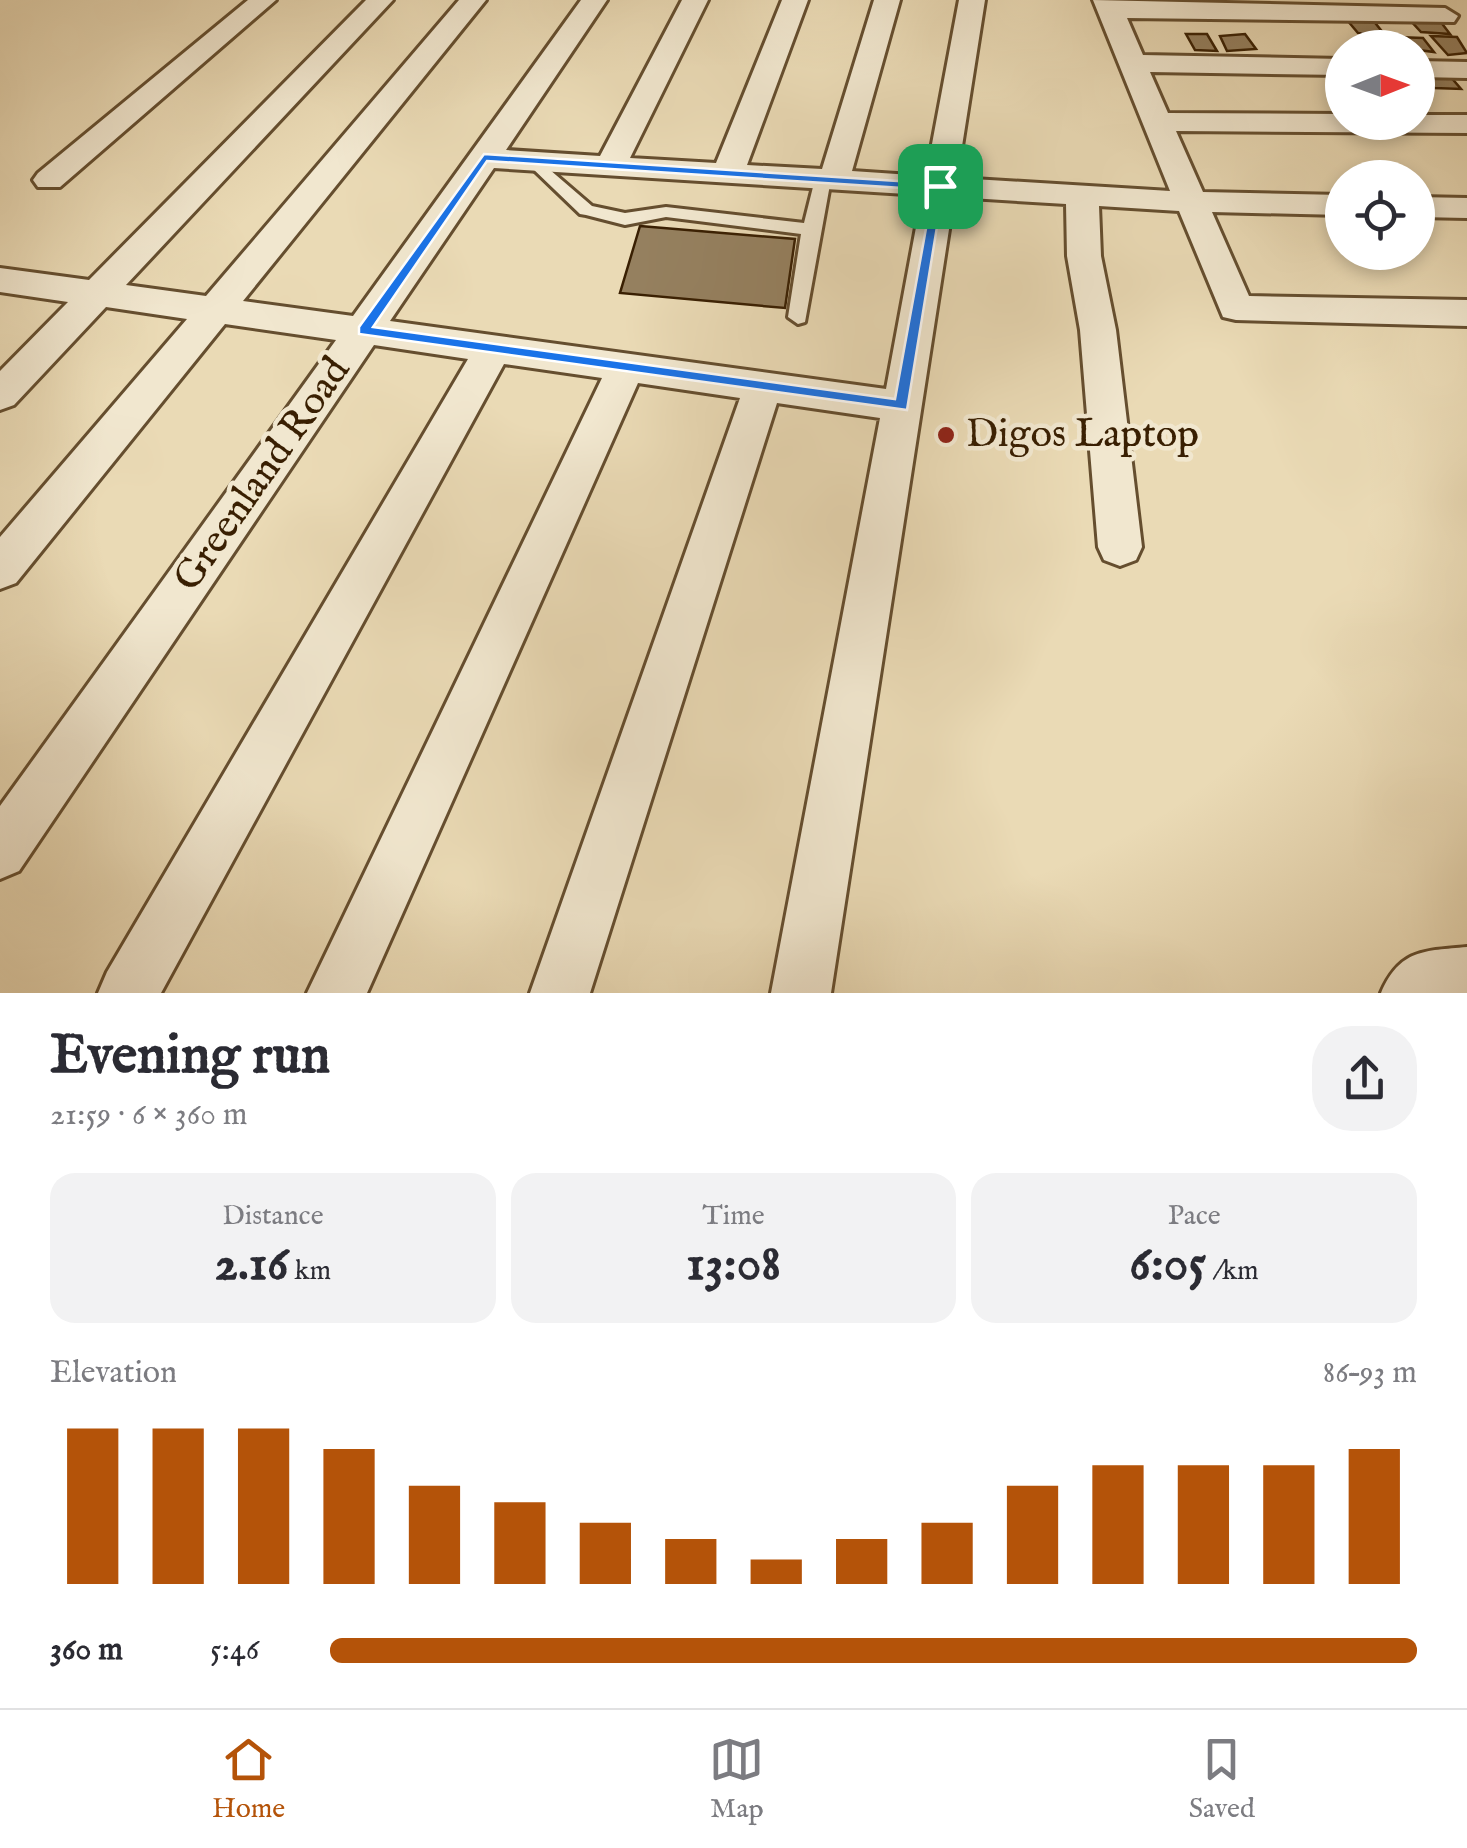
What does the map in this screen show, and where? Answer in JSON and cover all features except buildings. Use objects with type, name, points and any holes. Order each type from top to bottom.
[{"type":"street","points":[[49,180],[263,0]]},
{"type":"street","points":[[0,394],[380,0]]},
{"type":"street","points":[[0,569],[473,0]]},
{"type":"street","name":"Greenland Road","points":[[0,852],[594,0]]},
{"type":"street","points":[[610,166],[695,0]]},
{"type":"street","points":[[728,174],[795,0]]},
{"type":"street","points":[[828,180],[887,0]]},
{"type":"street","points":[[800,993],[972,0]]},
{"type":"street","points":[[1467,42],[1439,8],[1108,5],[1236,308],[1467,313]]},
{"type":"street","points":[[1132,63],[1325,67]]},
{"type":"street","points":[[1435,69],[1467,70]]},
{"type":"street","points":[[1158,122],[1467,124]]},
{"type":"street","points":[[484,158],[1082,196],[1325,205]]},
{"type":"street","points":[[1082,196],[1084,256],[1098,330],[1120,548]]},
{"type":"street","points":[[1435,207],[1467,208]]},
{"type":"street","points":[[0,280],[902,406]]},
{"type":"street","points":[[128,993],[493,349]]},
{"type":"street","points":[[337,993],[626,367]]},
{"type":"street","points":[[560,993],[763,387]]},
{"type":"street","points":[[1411,993],[1423,981],[1467,977]]},
{"type":"lane","points":[[535,162],[586,210],[624,219],[666,212],[811,229]]},
{"type":"lane","points":[[798,317],[811,229],[828,180]]},
{"type":"place","name":"Digos Laptop","points":[[946,435]]},
{"type":"route","points":[[484,158],[940,186],[902,406],[364,330],[484,158]]}]
